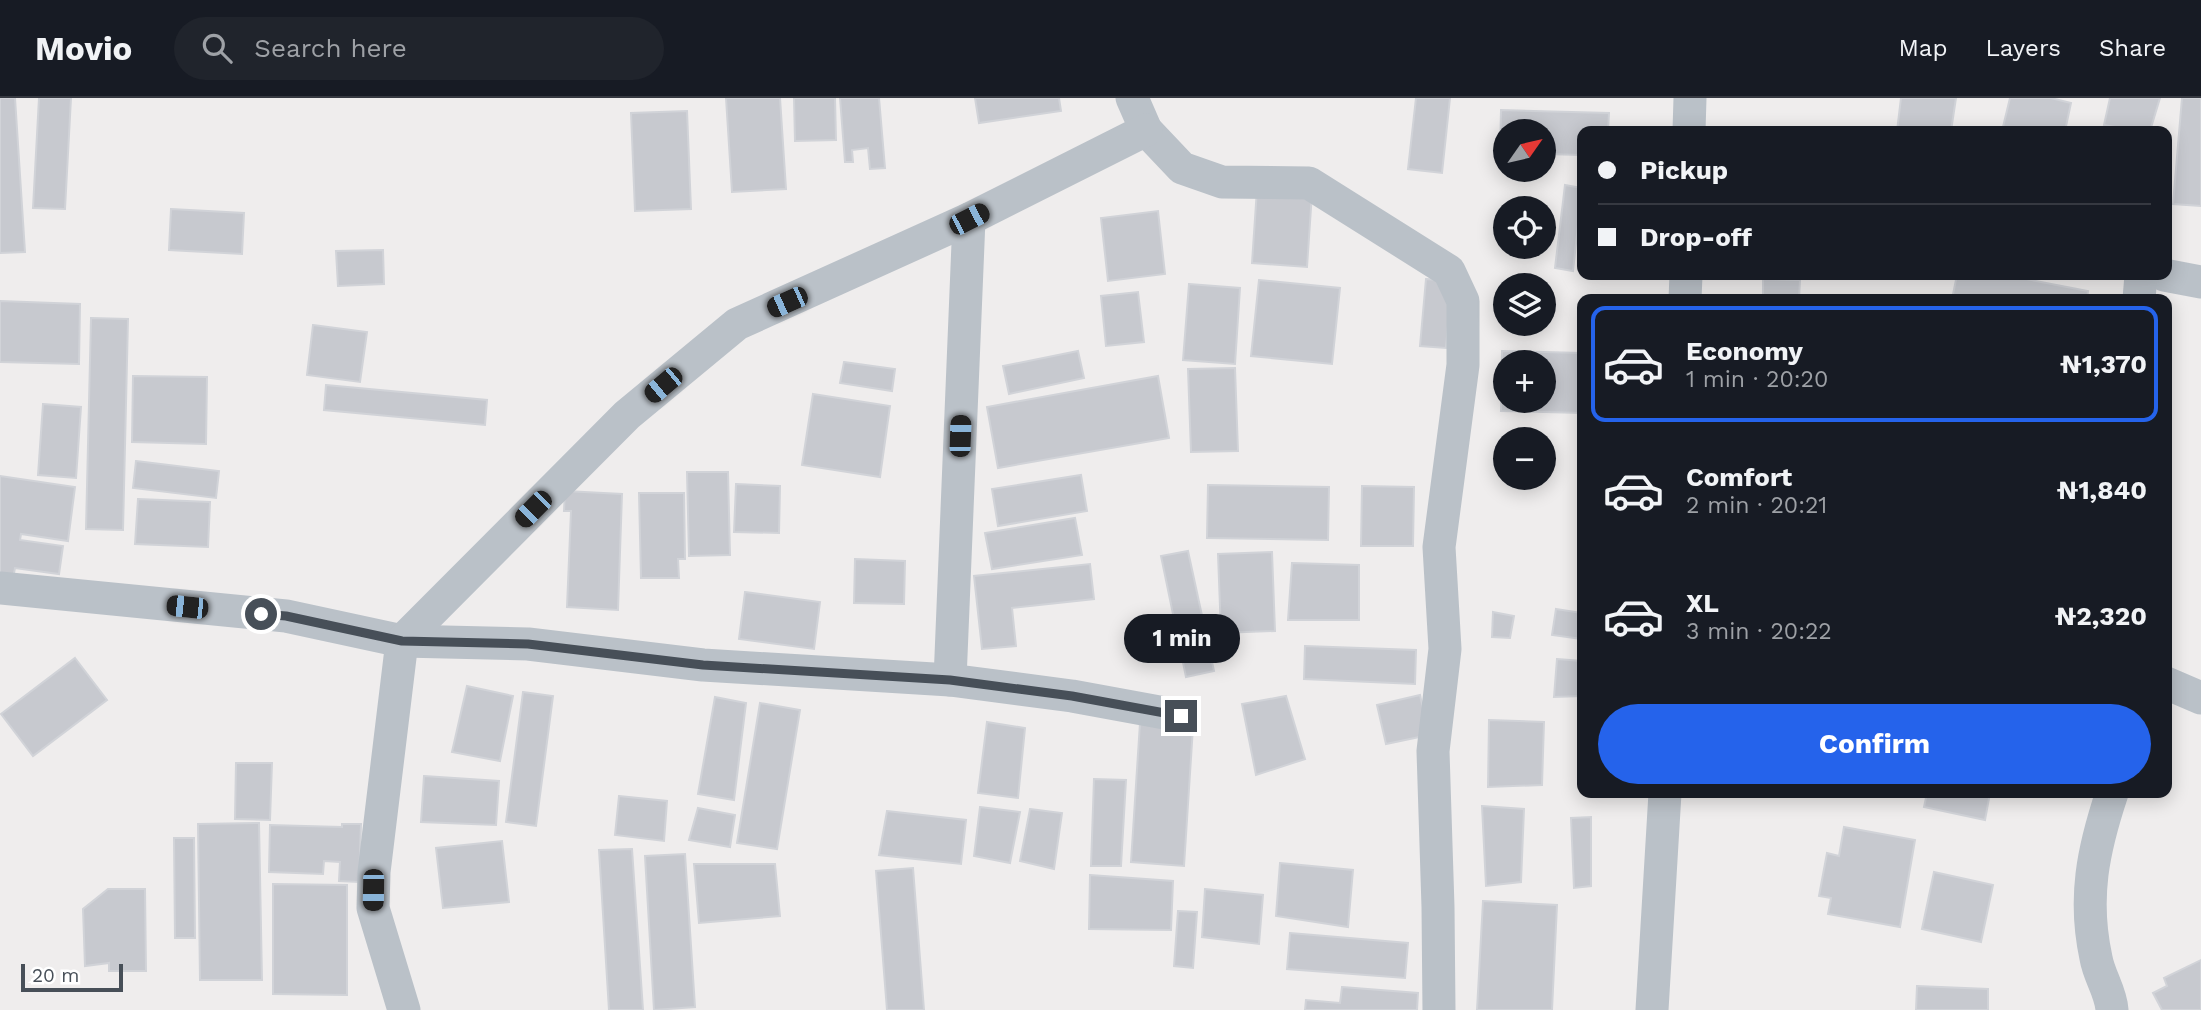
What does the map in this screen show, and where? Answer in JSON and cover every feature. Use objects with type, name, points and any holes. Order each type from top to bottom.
[{"type":"street","points":[[1132,98],[1146,130],[1182,168],[1223,182],[1309,183],[1449,271],[1463,301],[1463,366],[1439,547],[1445,649],[1433,751],[1439,1010]]},
{"type":"street","points":[[1689,126],[1690,98]]},
{"type":"street","points":[[404,1010],[373,908],[374,872],[402,641],[627,415],[737,324],[969,219],[1146,130]]},
{"type":"street","points":[[950,680],[969,219]]},
{"type":"street","points":[[2172,277],[2201,282]]},
{"type":"street","points":[[0,588],[286,616],[402,641],[528,644],[703,665],[950,680],[1072,696],[1181,716]]},
{"type":"street","points":[[2172,686],[2201,698]]},
{"type":"street","points":[[1652,1010],[1665,798]]},
{"type":"street","points":[[2111,798],[2091,869],[2090,915],[2096,962],[2106,985],[2112,1010]]},
{"type":"building","points":[[0,98],[15,98],[25,252],[0,253]]},
{"type":"building","points":[[39,98],[71,98],[65,209],[33,208]]},
{"type":"building","points":[[726,98],[780,98],[786,189],[732,192]]},
{"type":"building","points":[[794,98],[835,98],[836,140],[795,141]]},
{"type":"building","points":[[840,98],[879,98],[885,168],[870,169],[868,148],[852,150],[853,162],[845,162]]},
{"type":"building","points":[[975,98],[1059,98],[1061,111],[979,123]]},
{"type":"building","points":[[1416,98],[1450,98],[1442,173],[1408,169]]},
{"type":"building","points":[[1901,98],[1956,98],[1952,126],[1898,126]]},
{"type":"building","points":[[2010,98],[2051,98],[2071,103],[2066,126],[2003,126]]},
{"type":"building","points":[[2110,98],[2160,98],[2152,126],[2104,125]]},
{"type":"building","points":[[2182,98],[2201,98],[2201,206],[2173,204]]},
{"type":"building","points":[[1501,110],[1609,113],[1608,126],[1577,126],[1577,155],[1556,154],[1556,119],[1501,119]]},
{"type":"building","points":[[687,111],[691,209],[635,211],[631,113]]},
{"type":"building","points":[[1565,185],[1577,187],[1577,234],[1573,271],[1555,268]]},
{"type":"building","points":[[1257,189],[1312,193],[1307,267],[1252,263]]},
{"type":"building","points":[[171,209],[244,213],[242,254],[169,250]]},
{"type":"building","points":[[1158,211],[1165,274],[1108,281],[1101,218]]},
{"type":"building","points":[[383,250],[384,284],[338,286],[336,251]]},
{"type":"building","points":[[1426,279],[1452,281],[1446,348],[1420,346]]},
{"type":"building","points":[[1259,280],[1340,288],[1332,364],[1251,356]]},
{"type":"building","points":[[1763,280],[1800,280],[1799,294],[1763,294]]},
{"type":"building","points":[[1956,280],[2031,280],[2088,291],[2088,294],[1953,294]]},
{"type":"building","points":[[1189,284],[1240,288],[1235,364],[1183,360]]},
{"type":"building","points":[[1138,292],[1144,342],[1106,346],[1101,296]]},
{"type":"building","points":[[0,301],[80,304],[79,364],[0,362]]},
{"type":"building","points":[[91,318],[128,319],[123,530],[86,529]]},
{"type":"building","points":[[313,325],[367,332],[360,382],[307,375]]},
{"type":"building","points":[[1078,351],[1084,378],[1009,394],[1003,366]]},
{"type":"building","points":[[1556,352],[1577,353],[1577,413],[1556,412]]},
{"type":"building","points":[[844,362],[895,369],[892,391],[840,383]]},
{"type":"building","points":[[1235,368],[1238,451],[1191,452],[1188,369]]},
{"type":"building","points":[[133,376],[207,377],[206,444],[132,442]]},
{"type":"building","points":[[1158,376],[1169,438],[998,468],[987,407]]},
{"type":"building","points":[[326,385],[487,400],[485,425],[324,410]]},
{"type":"building","points":[[813,394],[890,406],[880,477],[802,465]]},
{"type":"building","points":[[43,404],[81,407],[76,478],[38,475]]},
{"type":"building","points":[[136,461],[219,471],[216,498],[133,488]]},
{"type":"building","points":[[687,472],[728,472],[730,555],[689,556]]},
{"type":"building","points":[[1081,475],[1087,511],[998,526],[992,489]]},
{"type":"building","points":[[0,476],[75,487],[68,541],[21,534],[20,540],[63,546],[59,574],[15,568],[13,578],[0,576]]},
{"type":"building","points":[[736,484],[780,486],[779,533],[734,532]]},
{"type":"building","points":[[1208,485],[1329,487],[1328,540],[1207,538]]},
{"type":"building","points":[[1362,486],[1414,487],[1413,546],[1361,546]]},
{"type":"building","points":[[565,491],[622,494],[618,610],[567,607],[571,511],[564,511]]},
{"type":"building","points":[[639,493],[684,493],[685,559],[678,559],[679,578],[641,578]]},
{"type":"building","points":[[138,499],[210,502],[208,547],[135,544]]},
{"type":"building","points":[[1075,518],[1082,555],[992,569],[985,533]]},
{"type":"building","points":[[1188,551],[1214,671],[1186,677],[1161,556]]},
{"type":"building","points":[[1272,552],[1275,631],[1221,633],[1218,554]]},
{"type":"building","points":[[855,559],[905,561],[904,604],[854,603]]},
{"type":"building","points":[[1292,563],[1359,565],[1359,620],[1288,620]]},
{"type":"building","points":[[1090,564],[1094,599],[1012,608],[1016,646],[982,649],[974,576]]},
{"type":"building","points":[[745,592],[820,602],[814,649],[739,639]]},
{"type":"building","points":[[1556,609],[1577,612],[1577,638],[1552,635]]},
{"type":"building","points":[[1493,612],[1514,616],[1510,638],[1492,637]]},
{"type":"building","points":[[1305,646],[1416,650],[1415,684],[1304,679]]},
{"type":"building","points":[[75,658],[107,700],[33,756],[1,714]]},
{"type":"building","points":[[1557,659],[1577,661],[1577,696],[1554,697]]},
{"type":"building","points":[[467,686],[513,696],[500,761],[452,752]]},
{"type":"building","points":[[523,692],[553,696],[536,826],[506,822]]},
{"type":"building","points":[[1420,695],[1429,735],[1386,744],[1377,705]]},
{"type":"building","points":[[1286,696],[1305,759],[1256,775],[1242,704]]},
{"type":"building","points":[[715,697],[746,703],[734,800],[698,794]]},
{"type":"building","points":[[760,703],[800,710],[777,849],[737,843]]},
{"type":"building","points":[[1489,720],[1544,722],[1542,785],[1488,787]]},
{"type":"building","points":[[987,722],[1025,728],[1018,798],[978,793]]},
{"type":"building","points":[[1140,723],[1193,727],[1184,866],[1131,862]]},
{"type":"building","points":[[236,763],[272,763],[270,820],[235,819]]},
{"type":"building","points":[[424,776],[499,781],[496,825],[421,822]]},
{"type":"building","points":[[1094,779],[1126,780],[1121,866],[1091,866]]},
{"type":"building","points":[[619,796],[667,801],[664,841],[615,835]]},
{"type":"building","points":[[1926,798],[1989,798],[1985,820],[1924,807]]},
{"type":"building","points":[[1482,806],[1524,809],[1521,882],[1486,886]]},
{"type":"building","points":[[980,807],[1020,812],[1010,863],[974,856]]},
{"type":"building","points":[[698,808],[735,815],[730,847],[689,840]]},
{"type":"building","points":[[1030,809],[1062,813],[1054,869],[1020,861]]},
{"type":"building","points":[[887,811],[966,820],[961,864],[879,855]]},
{"type":"building","points":[[1591,817],[1591,886],[1574,888],[1571,818]]},
{"type":"building","points":[[259,823],[262,980],[200,980],[198,824]]},
{"type":"building","points":[[342,824],[361,824],[359,882],[339,881],[340,862],[324,861],[323,874],[269,872],[270,825],[342,827]]},
{"type":"building","points":[[1844,827],[1915,840],[1900,927],[1828,914],[1831,898],[1819,896],[1827,853],[1839,856]]},
{"type":"building","points":[[174,838],[194,838],[195,938],[175,938]]},
{"type":"building","points":[[502,841],[509,902],[443,908],[436,848]]},
{"type":"building","points":[[632,849],[643,1010],[609,1010],[599,850]]},
{"type":"building","points":[[685,854],[695,1007],[654,1010],[645,856]]},
{"type":"building","points":[[1280,863],[1353,870],[1348,927],[1276,916]]},
{"type":"building","points":[[694,864],[775,864],[780,916],[699,923]]},
{"type":"building","points":[[913,868],[924,1010],[887,1010],[876,871]]},
{"type":"building","points":[[1934,872],[1993,885],[1981,942],[1922,929]]},
{"type":"building","points":[[1090,875],[1173,881],[1171,930],[1089,929]]},
{"type":"building","points":[[273,884],[347,885],[347,995],[273,994]]},
{"type":"building","points":[[108,889],[145,889],[146,971],[109,971],[109,963],[85,966],[83,909]]},
{"type":"building","points":[[1205,889],[1263,895],[1259,944],[1202,937]]},
{"type":"building","points":[[1483,901],[1557,905],[1552,1010],[1477,1010]]},
{"type":"building","points":[[1178,911],[1197,912],[1193,968],[1174,966]]},
{"type":"building","points":[[1290,933],[1408,943],[1405,978],[1287,969]]},
{"type":"building","points":[[2201,960],[2201,1010],[2162,1010],[2153,993],[2167,986],[2164,978]]},
{"type":"building","points":[[1917,986],[1988,989],[1988,1010],[1916,1010]]},
{"type":"building","points":[[1342,987],[1418,993],[1417,1010],[1305,1010],[1306,1000],[1340,1003]]},
{"type":"route","points":[[261,614],[286,616],[402,641],[528,644],[703,665],[950,680],[1072,696],[1181,716]]}]
